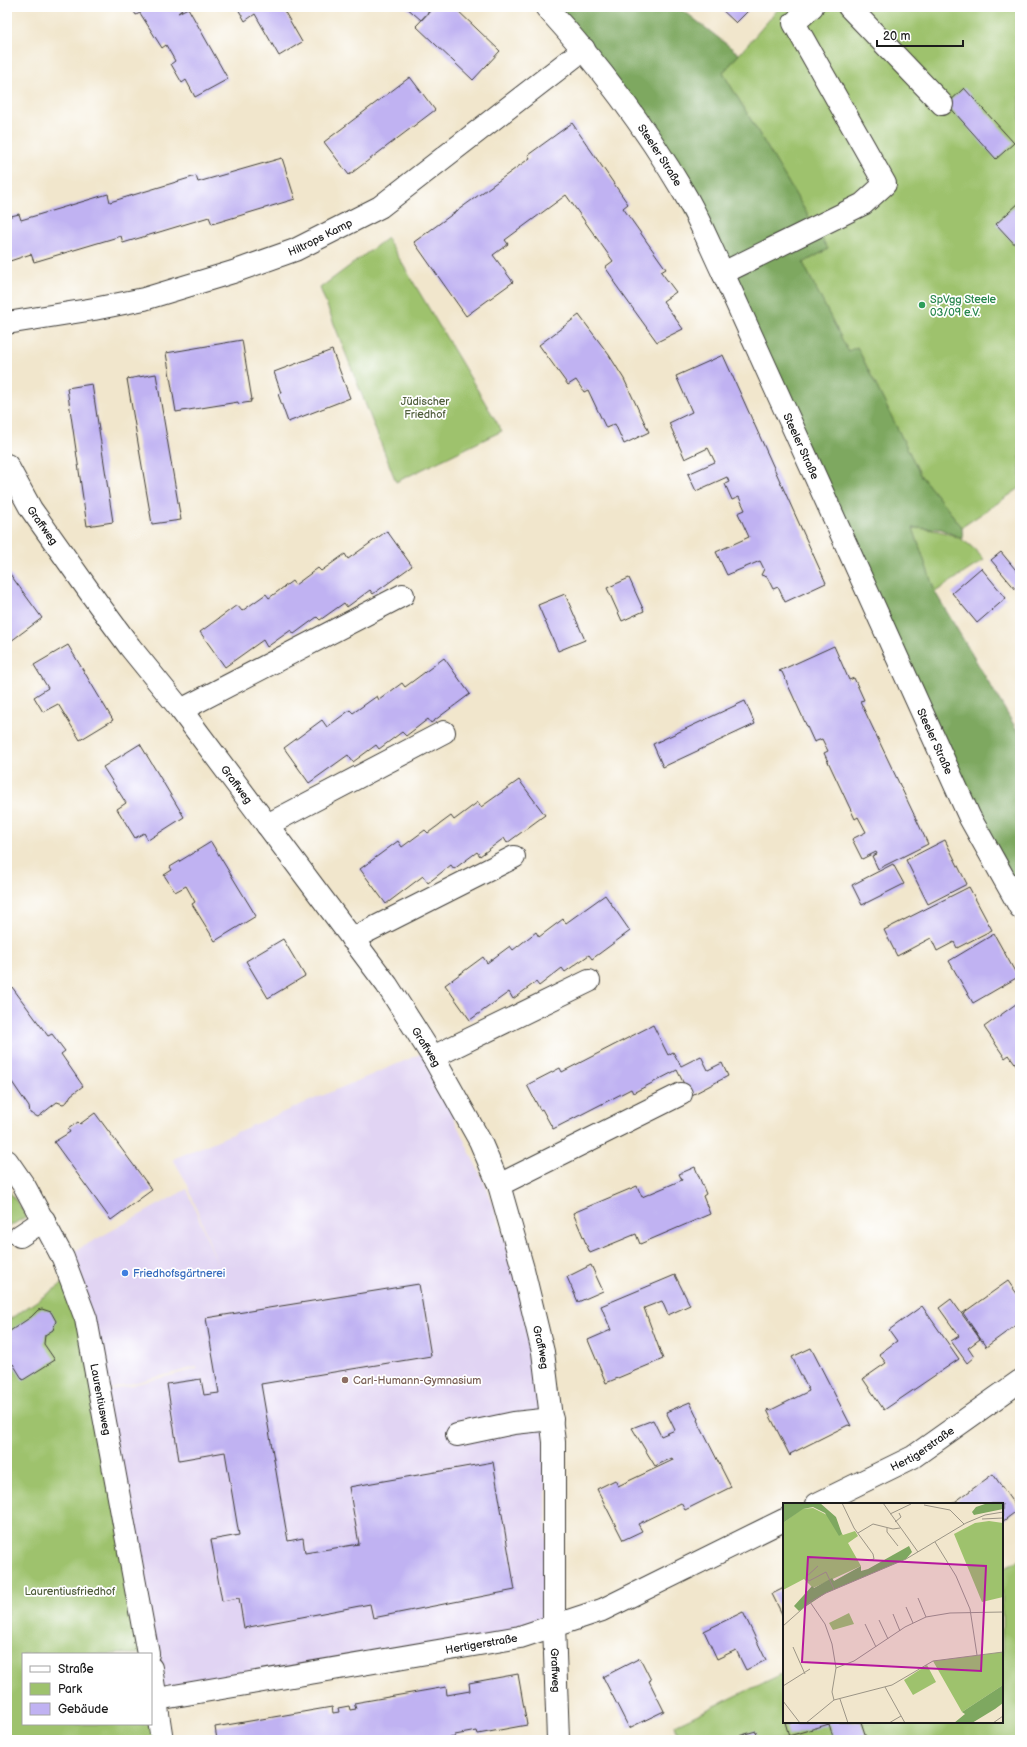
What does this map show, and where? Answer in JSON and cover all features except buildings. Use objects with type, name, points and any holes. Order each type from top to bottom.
[{"type":"street","name":"Steeler Straße","points":[[546,7],[584,49],[646,133],[685,194],[723,272],[970,818],[1020,907]]},
{"type":"street","points":[[723,272],[863,204],[885,184],[794,23],[812,7]]},
{"type":"street","points":[[849,7],[942,104]]},
{"type":"street","name":"Hiltrops Kamp","points":[[7,323],[94,309],[144,299],[233,272],[295,250],[380,207],[584,49]]},
{"type":"street","name":"Graffweg","points":[[7,465],[36,515],[130,647],[181,710],[387,985],[433,1057],[480,1141],[499,1185],[523,1269],[543,1352],[552,1419],[554,1457],[554,1625],[558,1740]]},
{"type":"street","points":[[181,710],[402,595]]},
{"type":"street","points":[[267,825],[444,732]]},
{"type":"street","points":[[352,939],[514,857]]},
{"type":"street","points":[[433,1057],[589,981]]},
{"type":"street","points":[[499,1185],[680,1094]]},
{"type":"street","name":"Laurentiusweg","points":[[7,1161],[44,1220],[71,1276],[86,1319],[148,1653]]},
{"type":"street","points":[[20,1236],[44,1220]]},
{"type":"street","name":"Hertigerstraße","points":[[819,1503],[913,1457],[1020,1381]]},
{"type":"street","points":[[457,1434],[514,1423],[552,1419]]},
{"type":"street","name":"Hertigerstraße","points":[[157,1699],[520,1637],[602,1610],[783,1520]]},
{"type":"street","points":[[152,1673],[162,1740]]},
{"type":"shaded area","name":"Carl-Humann-Gymnasium","points":[[423,1053],[488,1191],[516,1271],[545,1419],[548,1633],[158,1696],[152,1662],[152,1653],[150,1653],[104,1392],[197,1369],[197,1367],[102,1391],[64,1257],[187,1189],[219,1268],[187,1183],[173,1159]]},
{"type":"green space","points":[[561,7],[679,7],[739,54],[723,73],[828,249],[803,263],[848,351],[857,347],[921,476],[962,527],[963,539],[941,529],[913,528],[935,592],[1020,735],[1020,904],[724,272]]},
{"type":"green space","name":"SpVgg Steele 03/09 e.V.","points":[[780,7],[1020,7],[1020,488],[962,527],[921,476],[857,347],[848,352],[803,263],[828,249],[723,73]]},
{"type":"green space","name":"Jüdischer Friedhof","points":[[387,238],[502,431],[396,482],[320,288]]},
{"type":"green space","points":[[913,528],[943,532],[961,539],[969,544],[984,560],[935,592]]},
{"type":"green space","points":[[7,1188],[27,1216],[7,1228]]},
{"type":"green space","name":"Laurentiusfriedhof","points":[[71,1278],[144,1653],[22,1653],[22,1725],[152,1725],[159,1740],[7,1740],[7,1321]]},
{"type":"green space","points":[[1020,1560],[1020,1740],[679,1740],[675,1725],[783,1673],[783,1723],[1003,1723],[1003,1568]]},
{"type":"place","name":"SpVgg Steele 03/09 e.V.","points":[[922,305]]},
{"type":"place","name":"Friedhofsgärtnerei","points":[[125,1273]]},
{"type":"place","name":"Carl-Humann-Gymnasium","points":[[345,1380]]}]
